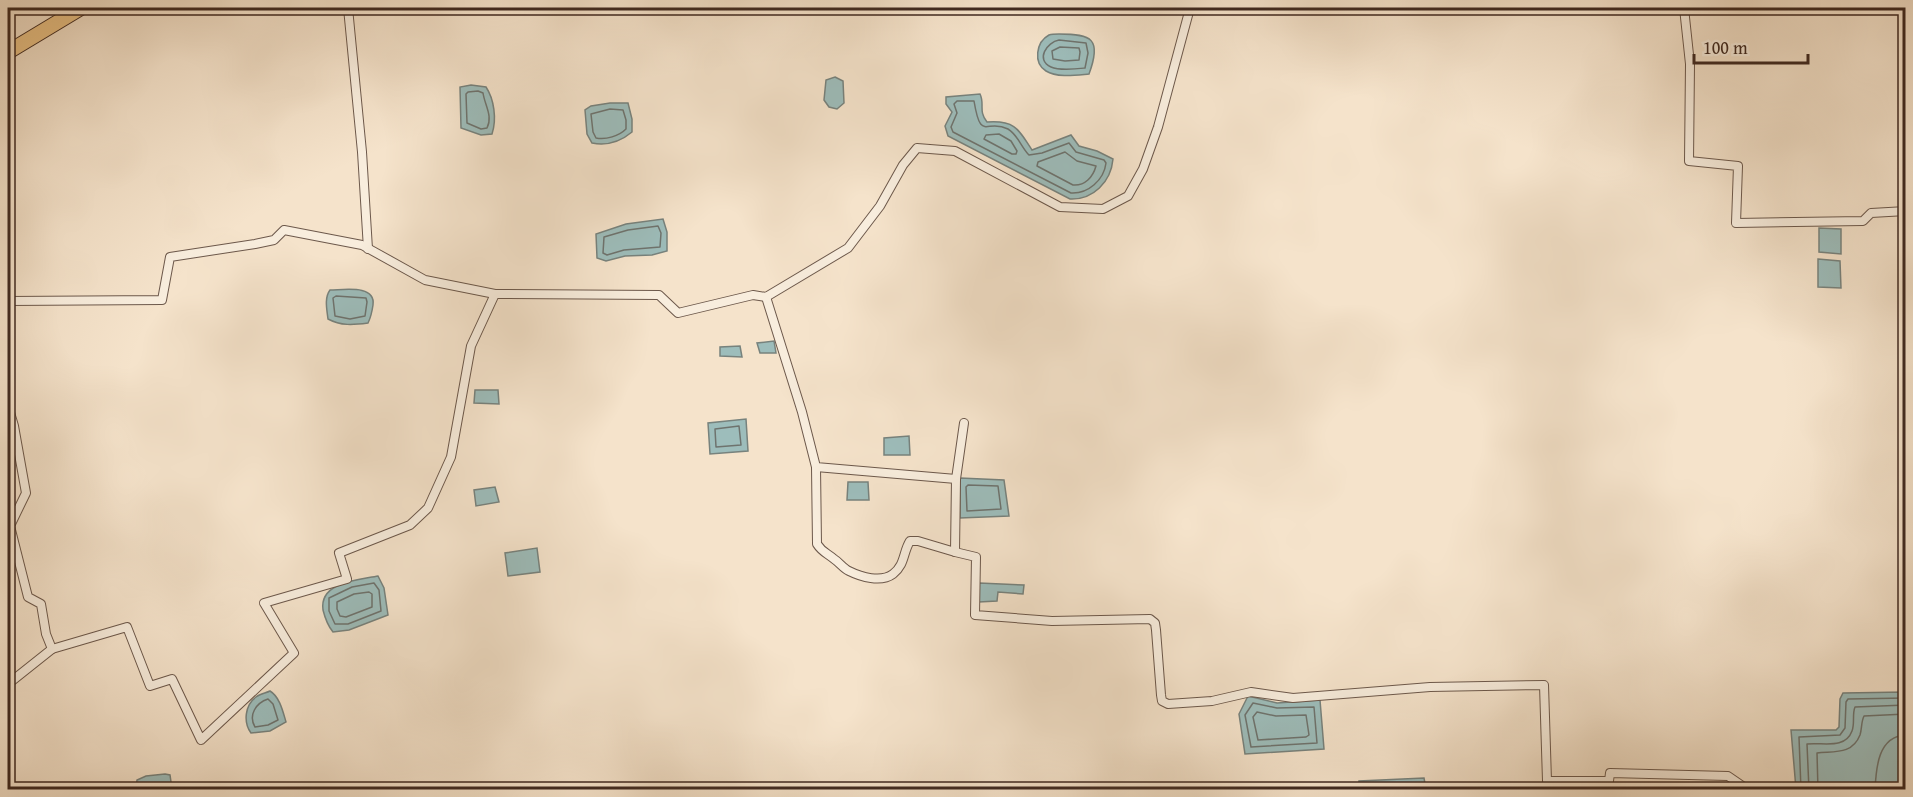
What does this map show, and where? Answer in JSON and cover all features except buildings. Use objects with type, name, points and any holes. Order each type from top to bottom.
[{"type":"highway","points":[[8,52],[81,8]]},
{"type":"street","points":[[348,8],[364,173],[368,249]]},
{"type":"street","points":[[8,301],[162,300],[170,257],[274,240],[284,230],[362,245],[424,280],[495,294],[659,295],[678,313],[753,295],[766,297],[848,248],[880,206],[903,165],[917,148],[955,151],[1060,207],[1103,209],[1128,195],[1143,169],[1158,127],[1190,8]]},
{"type":"street","points":[[1684,8],[1690,64],[1689,161],[1737,166],[1736,223],[1863,221],[1871,213],[1905,211]]},
{"type":"street","points":[[8,684],[52,649],[127,627],[150,686],[172,679],[201,740],[294,653],[264,603],[347,579],[339,553],[411,525],[428,508],[451,457],[471,346],[495,294]]},
{"type":"street","points":[[766,297],[802,412],[816,467],[817,544],[822,552],[849,571],[864,577],[881,578],[893,574],[904,560],[910,541],[918,541],[976,557],[975,615],[1052,621],[1150,619],[1155,623],[1162,701],[1168,704],[1212,701],[1251,692],[1293,698],[1430,687],[1544,685],[1547,781],[1609,781],[1610,773],[1728,776],[1743,787],[1766,789]]},
{"type":"street","points":[[8,406],[14,426],[26,493],[10,526],[28,597],[40,604],[46,634],[52,649]]},
{"type":"street","points":[[955,552],[957,479],[964,423]]},
{"type":"street","points":[[816,467],[957,479]]},
{"type":"water","points":[[1049,35],[1079,35],[1091,41],[1094,53],[1089,74],[1056,75],[1046,71],[1039,63],[1038,53],[1041,42]]},
{"type":"water","points":[[835,77],[843,81],[844,103],[837,109],[829,107],[824,100],[826,80]]},
{"type":"water","points":[[471,85],[486,87],[489,92],[494,116],[492,134],[481,135],[461,128],[460,87]]},
{"type":"water","points":[[980,94],[983,114],[987,122],[1003,122],[1014,127],[1032,150],[1071,135],[1079,146],[1113,159],[1105,182],[1093,193],[1078,199],[1070,199],[948,136],[945,126],[952,112],[946,104],[946,97]]},
{"type":"water","points":[[628,103],[632,132],[613,142],[592,143],[587,134],[585,110],[591,106]]},
{"type":"water","points":[[663,219],[667,232],[667,251],[652,255],[625,256],[606,261],[597,258],[596,234],[626,224]]},
{"type":"water","points":[[1819,228],[1841,229],[1841,254],[1819,252]]},
{"type":"water","points":[[1818,259],[1840,261],[1841,288],[1818,287]]},
{"type":"water","points":[[350,289],[369,294],[373,298],[373,305],[368,323],[347,324],[328,319],[326,300],[330,290]]},
{"type":"water","points":[[774,341],[776,353],[760,353],[757,343]]},
{"type":"water","points":[[740,346],[742,357],[720,356],[720,347]]},
{"type":"water","points":[[475,390],[498,390],[499,404],[474,403]]},
{"type":"water","points":[[746,419],[748,451],[710,454],[708,423]]},
{"type":"water","points":[[909,436],[910,455],[884,455],[884,438]]},
{"type":"water","points":[[960,478],[1004,480],[1009,516],[960,518]]},
{"type":"water","points":[[848,482],[868,482],[869,500],[847,500]]},
{"type":"water","points":[[495,487],[499,502],[476,506],[474,490]]},
{"type":"water","points":[[537,548],[540,572],[508,576],[505,553]]},
{"type":"water","points":[[378,576],[384,588],[388,615],[349,630],[333,632],[323,610],[323,601],[327,593],[351,581]]},
{"type":"water","points":[[979,583],[1024,585],[1023,594],[998,592],[997,601],[979,602]]},
{"type":"water","points":[[270,691],[279,701],[286,722],[270,731],[251,733],[246,719],[249,704],[259,695]]},
{"type":"water","points":[[1905,692],[1905,749],[1898,789],[1796,789],[1791,730],[1836,730],[1839,727],[1840,699],[1843,693]]},
{"type":"water","points":[[1248,696],[1277,703],[1320,700],[1324,749],[1245,754],[1239,714]]},
{"type":"water","points":[[170,775],[172,789],[136,789],[137,780],[146,776]]},
{"type":"water","points":[[1424,778],[1426,789],[1359,789],[1359,781]]}]
